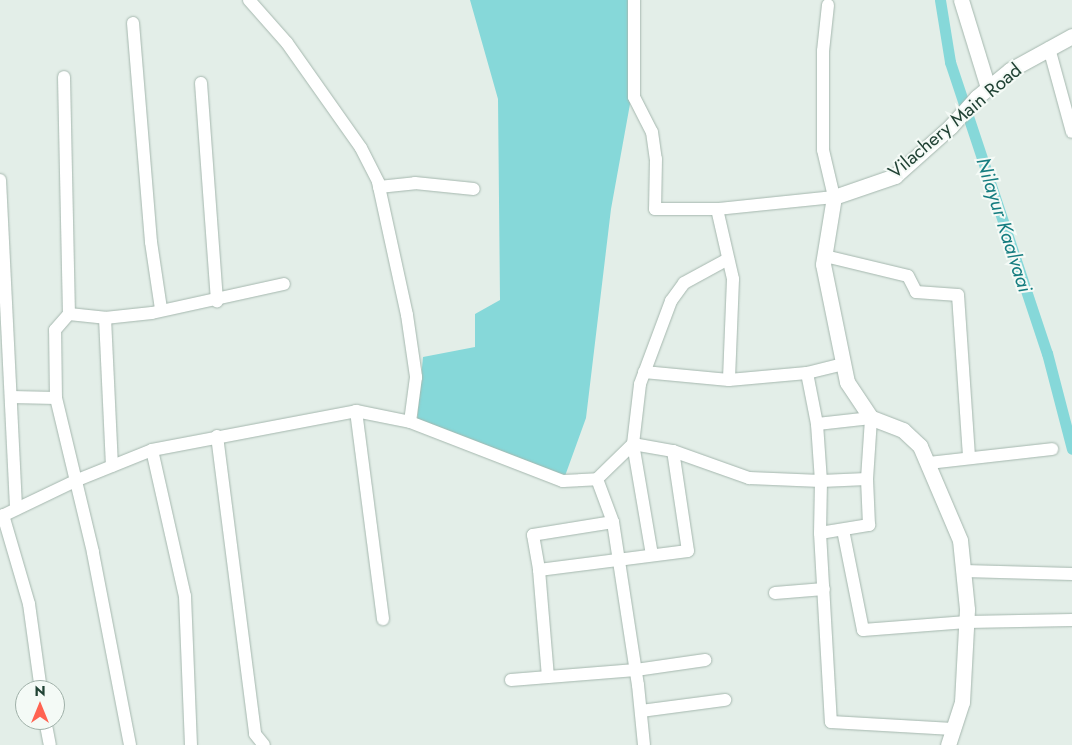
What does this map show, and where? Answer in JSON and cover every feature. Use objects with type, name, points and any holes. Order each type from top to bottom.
[{"type":"main road","points":[[961,0],[982,92]]},
{"type":"main road","name":"Vilachery Main Road","points":[[834,196],[895,176],[950,127],[982,92],[1010,70],[1072,36]]},
{"type":"main road","points":[[834,196],[823,264],[847,382],[871,418],[903,430],[914,438],[928,463],[960,540],[967,622],[962,702],[948,745]]},
{"type":"street","points":[[249,0],[287,43],[361,148],[379,187],[407,315],[416,377],[410,422]]},
{"type":"street","points":[[634,0],[634,97],[652,132],[656,159],[655,210],[716,209],[834,196],[823,150],[823,51],[828,6]]},
{"type":"street","points":[[133,23],[151,242],[161,309]]},
{"type":"street","points":[[1049,48],[1072,132]]},
{"type":"street","points":[[64,77],[69,314],[55,330],[56,398],[93,552],[130,745]]},
{"type":"street","points":[[201,83],[217,301]]},
{"type":"street","points":[[0,180],[16,509]]},
{"type":"street","points":[[379,187],[415,183],[474,189]]},
{"type":"street","points":[[716,209],[733,279],[729,380]]},
{"type":"street","points":[[824,256],[908,276],[916,292],[958,295],[968,457]]},
{"type":"street","points":[[652,555],[633,444],[636,400],[644,372],[670,301],[684,283],[728,259]]},
{"type":"street","points":[[69,314],[105,318],[217,301],[284,284]]},
{"type":"street","points":[[105,318],[112,466]]},
{"type":"street","points":[[644,372],[729,380],[807,373],[844,364]]},
{"type":"street","points":[[807,373],[817,424],[821,481],[820,533],[832,722],[953,729]]},
{"type":"street","points":[[11,397],[56,398]]},
{"type":"street","points":[[356,411],[383,619]]},
{"type":"street","points":[[40,680],[29,604],[2,516],[75,481],[152,450],[217,436],[356,411],[410,422],[563,481],[597,479],[633,444]]},
{"type":"street","points":[[817,424],[871,418],[867,479],[869,525],[820,533]]},
{"type":"street","points":[[217,436],[255,734],[264,745]]},
{"type":"street","points":[[633,444],[673,451],[748,478],[821,481],[867,479]]},
{"type":"street","points":[[928,463],[1052,449]]},
{"type":"street","points":[[152,450],[185,596],[192,745]]},
{"type":"street","points":[[539,570],[688,551],[673,451]]},
{"type":"street","points":[[597,479],[613,522],[636,670],[644,745]]},
{"type":"street","points":[[548,677],[539,570],[533,535],[613,522]]},
{"type":"street","points":[[843,530],[863,630],[967,622],[1072,620]]},
{"type":"street","points":[[964,571],[1072,574]]},
{"type":"street","points":[[775,593],[824,589]]},
{"type":"street","points":[[511,680],[636,670],[705,660]]},
{"type":"street","points":[[640,711],[725,700]]},
{"type":"street","points":[[47,730],[50,745]]},
{"type":"water","points":[[470,0],[629,0],[630,104],[611,209],[586,418],[565,476],[417,421],[423,357],[475,347],[475,314],[500,300],[498,99]]},
{"type":"waterway","name":"Nilayur Kaalvaai","points":[[940,0],[950,62],[1047,353],[1072,449]]}]
